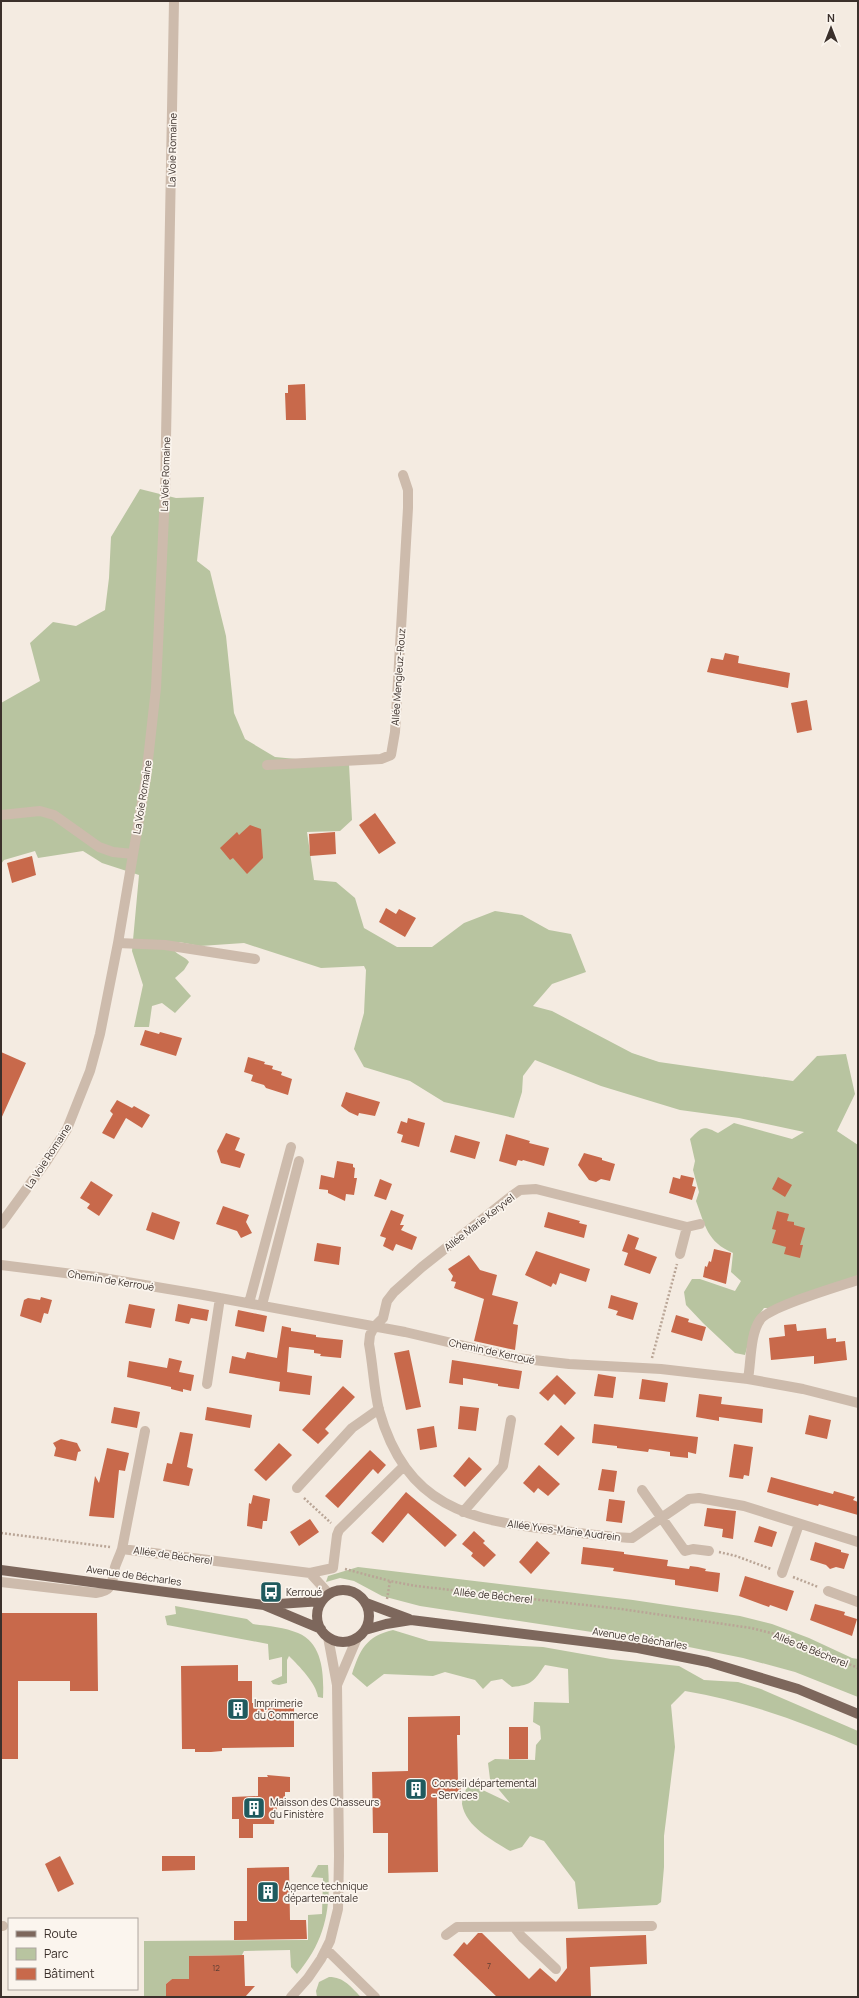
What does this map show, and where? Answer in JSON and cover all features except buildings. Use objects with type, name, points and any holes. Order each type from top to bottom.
[{"type":"main road","name":"Avenue de Bécharles","points":[[1,1570],[113,1584],[264,1606],[325,1598]]},
{"type":"main road","points":[[335,1591],[349,1591],[356,1593],[366,1603],[370,1617],[366,1630],[357,1638],[342,1642],[324,1633],[317,1616],[325,1598],[335,1591]]},
{"type":"main road","name":"Avenue de Bécharles","points":[[366,1603],[411,1620],[638,1648],[701,1660],[768,1678],[858,1714]]},
{"type":"main road","name":"Avenue de Bécharles","points":[[264,1606],[324,1633]]},
{"type":"main road","name":"Avenue de Bécharles","points":[[366,1630],[386,1624],[411,1620]]},
{"type":"street","name":"La Voie Romaine","points":[[1,1224],[50,1157],[76,1110],[90,1071],[100,1034],[118,943],[146,778],[156,680],[165,485],[174,1]]},
{"type":"street","name":"Allée Mengleuz-Rouz","points":[[268,764],[381,759],[391,755],[395,732],[408,508],[408,490],[403,475]]},
{"type":"street","points":[[1,815],[40,811],[54,815],[99,847],[113,852],[133,854]]},
{"type":"street","points":[[118,943],[166,945],[255,959]]},
{"type":"street","points":[[249,1303],[291,1147]]},
{"type":"street","points":[[262,1305],[299,1161]]},
{"type":"street","name":"Allée Marie Keryvel","points":[[374,1327],[383,1318],[390,1298],[408,1278],[520,1190],[528,1188],[545,1191],[687,1228]]},
{"type":"street","points":[[680,1254],[687,1228],[700,1224]]},
{"type":"street","name":"Chemin de Kerroué","points":[[1,1265],[98,1277],[262,1305],[432,1338],[516,1358],[569,1364],[674,1370],[802,1389],[858,1403]]},
{"type":"street","points":[[748,1380],[754,1334],[760,1318],[776,1309],[858,1280]]},
{"type":"street","points":[[207,1384],[220,1298]]},
{"type":"street","name":"Allée Yves-Marie Audrein","points":[[374,1327],[370,1335],[369,1344],[379,1409],[389,1436],[410,1476],[430,1494],[463,1512],[519,1525],[632,1538],[662,1519],[689,1499],[699,1498],[744,1506],[858,1542]]},
{"type":"street","points":[[297,1488],[352,1428],[379,1409]]},
{"type":"street","points":[[463,1512],[503,1466],[511,1420]]},
{"type":"street","name":"Allée de Bécherel","points":[[113,1584],[115,1566],[122,1549],[145,1430]]},
{"type":"street","points":[[333,1568],[337,1535],[340,1530],[404,1466]]},
{"type":"street","points":[[642,1490],[685,1551],[693,1549],[709,1551]]},
{"type":"street","points":[[782,1573],[799,1524]]},
{"type":"street","name":"Allée de Bécherel","points":[[122,1549],[310,1573],[333,1568]]},
{"type":"street","points":[[310,1573],[325,1598]]},
{"type":"street","points":[[1,1582],[96,1593],[106,1590],[113,1584]]},
{"type":"street","points":[[828,1591],[857,1600]]},
{"type":"street","points":[[296,1995],[326,1950],[336,1919],[340,1879],[336,1685],[324,1633]]},
{"type":"street","points":[[336,1685],[357,1638]]},
{"type":"street","points":[[514,1926],[522,1937],[556,1969]]},
{"type":"street","points":[[446,1935],[456,1927],[652,1926]]},
{"type":"street","points":[[326,1950],[375,1997]]},
{"type":"path","points":[[652,1356],[677,1265]]},
{"type":"path","points":[[297,1488],[301,1496],[340,1530]]},
{"type":"path","name":"Allée de Bécherel","points":[[1,1533],[122,1549]]},
{"type":"path","points":[[709,1551],[724,1552],[828,1591]]},
{"type":"path","name":"Allée de Bécherel","points":[[333,1568],[354,1571],[390,1581],[467,1592],[621,1609],[751,1628],[783,1636],[858,1668]]},
{"type":"path","points":[[387,1611],[386,1599],[390,1581]]},
{"type":"green space","points":[[140,489],[176,498],[204,497],[197,561],[210,571],[226,636],[234,713],[245,739],[275,757],[349,764],[352,820],[340,831],[307,832],[314,880],[336,882],[355,898],[364,928],[397,947],[432,947],[464,923],[495,911],[522,915],[549,930],[571,934],[586,972],[552,984],[533,1006],[552,1011],[632,1053],[659,1062],[793,1081],[817,1056],[846,1054],[855,1094],[837,1131],[858,1145],[858,1275],[773,1308],[764,1308],[754,1322],[745,1355],[735,1353],[686,1305],[684,1292],[692,1279],[700,1279],[735,1291],[741,1281],[731,1272],[733,1253],[724,1249],[712,1238],[702,1218],[696,1201],[699,1192],[693,1170],[695,1161],[690,1139],[703,1128],[718,1133],[734,1123],[792,1139],[804,1132],[739,1118],[680,1110],[601,1086],[535,1060],[523,1076],[522,1092],[514,1118],[444,1102],[410,1081],[364,1067],[354,1049],[364,1013],[366,970],[364,966],[321,968],[244,943],[200,946],[179,942],[174,950],[177,954],[186,958],[189,962],[184,970],[175,978],[191,996],[175,1013],[162,1003],[152,1006],[149,1027],[134,1027],[143,985],[132,951],[139,875],[102,863],[83,851],[38,858],[35,851],[4,860],[1,864],[1,703],[40,681],[30,643],[53,622],[76,626],[105,610],[109,578],[111,537]]},
{"type":"green space","points":[[358,1567],[633,1600],[740,1616],[772,1624],[809,1638],[852,1658],[858,1659],[858,1697],[795,1672],[743,1658],[684,1646],[420,1606],[382,1596],[354,1581],[340,1578],[326,1582],[328,1576]]},
{"type":"green space","points":[[175,1606],[247,1619],[253,1624],[288,1629],[298,1633],[313,1644],[317,1652],[322,1670],[323,1698],[318,1697],[311,1681],[289,1656],[287,1660],[287,1683],[279,1685],[273,1684],[271,1681],[282,1676],[282,1657],[269,1660],[268,1644],[167,1625],[165,1616],[176,1614]]},
{"type":"green space","points":[[393,1630],[429,1641],[543,1647],[611,1659],[679,1666],[704,1680],[738,1682],[761,1689],[858,1731],[858,1746],[816,1729],[751,1706],[685,1691],[671,1705],[675,1747],[664,1836],[664,1867],[661,1902],[657,1905],[578,1909],[575,1882],[544,1841],[530,1836],[522,1847],[510,1851],[474,1826],[464,1812],[462,1804],[468,1783],[510,1803],[490,1779],[488,1763],[495,1759],[535,1760],[536,1745],[541,1739],[540,1726],[533,1722],[534,1702],[569,1703],[568,1669],[545,1665],[532,1681],[524,1685],[512,1687],[502,1679],[491,1681],[483,1689],[475,1680],[445,1672],[433,1676],[384,1674],[367,1687],[352,1674],[361,1651],[370,1640],[376,1636]]},
{"type":"green space","points":[[318,1865],[328,1865],[329,1881],[327,1909],[320,1936],[314,1949],[297,1974],[291,1967],[290,1950],[244,1951],[242,1955],[189,1956],[189,1979],[172,1979],[166,1984],[166,1997],[144,1997],[144,1941],[308,1940],[308,1915],[322,1914],[323,1878],[311,1877]]},
{"type":"green space","points":[[329,1977],[334,1977],[343,1981],[361,1997],[317,1997],[316,1991],[319,1982]]},
{"type":"place","name":"Kerroué","points":[[271,1592]]},
{"type":"place","name":"Imprimerie du Commerce","points":[[238,1709]]},
{"type":"place","name":"Conseil départemental - Services","points":[[416,1789]]},
{"type":"place","name":"Maisson des Chasseurs du Finistère","points":[[254,1808]]},
{"type":"place","name":"Agence technique départementale","points":[[268,1892]]}]
